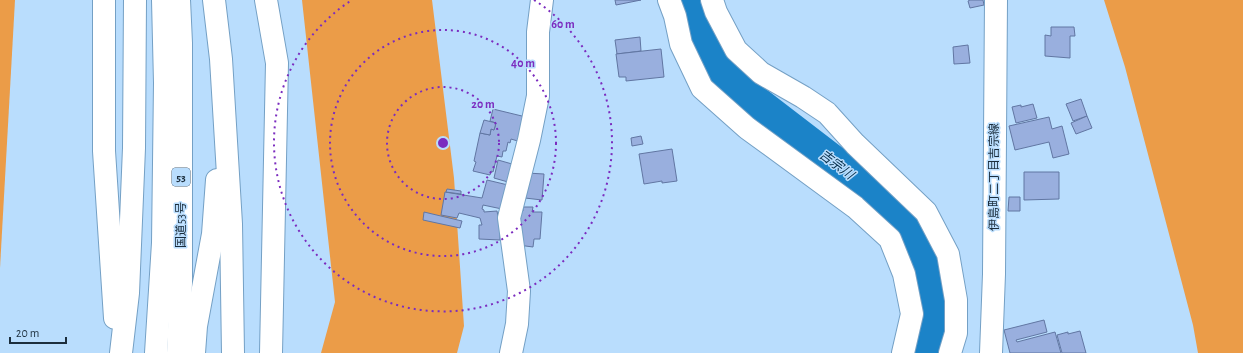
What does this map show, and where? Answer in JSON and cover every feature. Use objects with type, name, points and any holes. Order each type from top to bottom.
[{"type":"main road","points":[[104,0],[104,151],[118,353]]},
{"type":"main road","points":[[121,353],[128,293],[134,148],[135,0]]},
{"type":"main road","points":[[156,353],[163,243],[165,83],[163,0]]},
{"type":"main road","name":"国道53号","points":[[178,0],[181,43],[181,283],[178,353]]},
{"type":"main road","points":[[214,0],[221,59],[231,224],[232,353]]},
{"type":"main road","points":[[266,0],[277,63],[271,353]]},
{"type":"main road","points":[[511,353],[517,324],[519,291],[509,218],[529,140],[538,96],[538,32],[542,0]]},
{"type":"main road","points":[[669,0],[675,16],[681,44],[702,88],[747,128],[855,207],[890,239],[904,274],[912,314],[903,353]]},
{"type":"main road","points":[[712,0],[716,12],[736,50],[761,73],[828,113],[855,144],[926,212],[948,254],[956,300],[956,333],[950,353]]},
{"type":"main road","name":"伊島町二丁目吉宗線","points":[[992,353],[996,0]]},
{"type":"main road","points":[[194,353],[196,326],[213,234],[218,163],[215,96],[221,59]]},
{"type":"shaded area","points":[[0,0],[15,0],[0,268]]},
{"type":"shaded area","points":[[302,0],[432,0],[454,178],[464,326],[457,353],[321,353],[335,302]]},
{"type":"shaded area","points":[[1104,0],[1243,0],[1243,353],[1198,353],[1193,325],[1125,67]]},
{"type":"building","points":[[615,0],[641,0],[616,5]]},
{"type":"building","points":[[983,0],[984,5],[970,8],[968,1]]},
{"type":"building","points":[[1051,27],[1074,27],[1075,36],[1070,36],[1070,58],[1045,56],[1045,35],[1051,36]]},
{"type":"building","points":[[640,37],[641,51],[617,54],[615,40]]},
{"type":"building","points":[[968,45],[970,63],[954,64],[953,47]]},
{"type":"building","points":[[661,49],[664,77],[626,81],[626,77],[619,77],[616,54]]},
{"type":"building","points":[[1081,99],[1087,116],[1073,121],[1066,104]]},
{"type":"building","points":[[1033,104],[1037,118],[1016,123],[1012,107],[1021,105],[1021,107]]},
{"type":"building","points":[[493,109],[526,117],[521,142],[511,139],[510,143],[508,142],[506,151],[503,151],[502,157],[497,156],[493,172],[491,171],[490,175],[473,171],[476,162],[474,161],[480,133],[490,135],[491,129],[494,130],[496,123],[490,121]]},
{"type":"building","points":[[1087,116],[1092,128],[1076,134],[1071,123]]},
{"type":"building","points":[[1049,117],[1052,129],[1062,126],[1069,154],[1053,158],[1049,142],[1015,150],[1009,126]]},
{"type":"building","points":[[484,120],[496,123],[494,130],[491,129],[490,135],[480,133]]},
{"type":"building","points":[[641,136],[643,144],[632,146],[631,138]]},
{"type":"building","points":[[672,149],[677,181],[662,183],[662,181],[644,184],[639,154]]},
{"type":"building","points":[[498,160],[512,164],[508,182],[494,178]]},
{"type":"building","points":[[1024,172],[1059,172],[1059,199],[1024,200]]},
{"type":"building","points":[[527,173],[544,174],[542,200],[525,198]]},
{"type":"building","points":[[487,180],[508,185],[502,209],[483,205],[482,209],[484,212],[497,211],[500,222],[500,240],[479,239],[479,225],[482,225],[480,218],[459,213],[457,218],[441,215],[445,192],[482,198]]},
{"type":"building","points":[[447,189],[461,191],[461,194],[446,192]]},
{"type":"building","points":[[1009,197],[1020,197],[1020,211],[1008,211]]},
{"type":"building","points":[[523,207],[533,207],[532,212],[542,212],[540,239],[534,239],[533,247],[518,245],[519,211],[523,211]]},
{"type":"building","points":[[424,212],[462,221],[460,228],[423,220]]},
{"type":"building","points":[[1044,320],[1047,332],[1016,340],[1017,342],[1055,332],[1061,353],[1010,353],[1004,330]]},
{"type":"building","points":[[1080,331],[1086,353],[1062,353],[1057,335]]},
{"type":"waterway","name":"吉宗川","points":[[685,0],[696,33],[712,57],[747,96],[867,188],[908,224],[935,290],[938,326],[930,353]]}]
